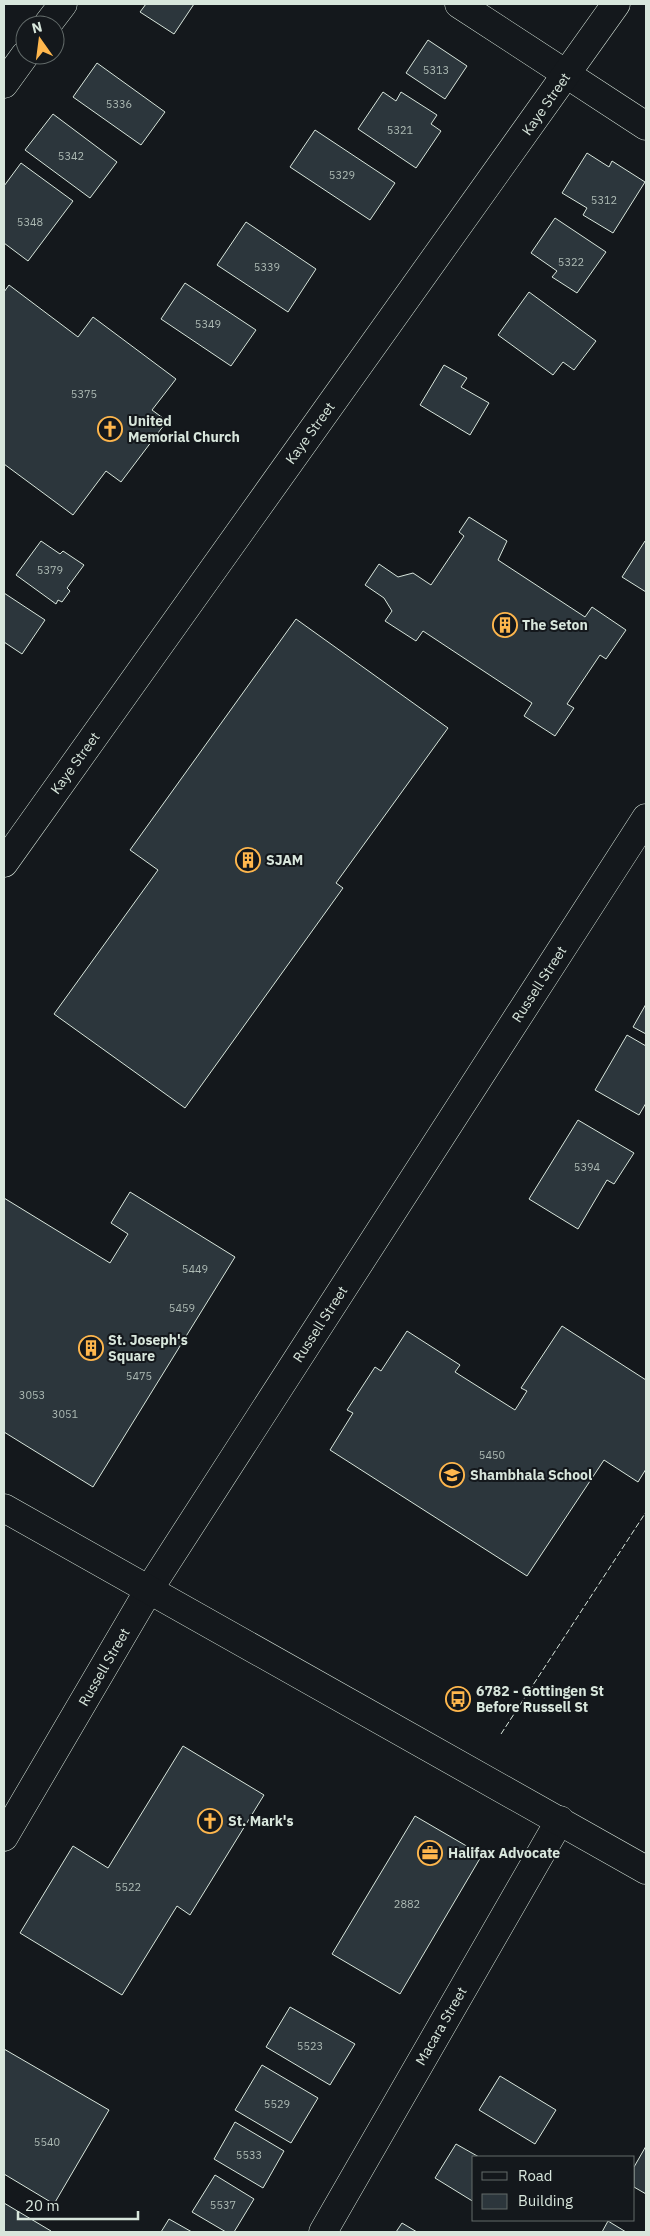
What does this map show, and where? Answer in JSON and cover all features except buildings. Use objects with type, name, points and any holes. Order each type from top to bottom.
[{"type":"street","points":[[55,15],[63,4]]},
{"type":"street","points":[[459,4],[646,126]]},
{"type":"street","name":"Kaye Street","points":[[4,863],[616,4]]},
{"type":"street","points":[[4,84],[18,65]]},
{"type":"street","name":"Russell Street","points":[[4,1837],[150,1588],[646,818]]},
{"type":"street","points":[[4,1508],[150,1588],[646,1870]]},
{"type":"street","name":"Macara Street","points":[[322,2232],[560,1820]]},
{"type":"fence","points":[[501,1734],[646,1512]]},
{"type":"place","name":"United Memorial Church","points":[[110,429]]},
{"type":"place","name":"The Seton","points":[[505,625]]},
{"type":"place","name":"SJAM","points":[[248,860]]},
{"type":"place","name":"St. Joseph's Square","points":[[91,1348]]},
{"type":"place","name":"Shambhala School","points":[[452,1475]]},
{"type":"place","name":"6782 - Gottingen St Before Russell St","points":[[458,1699]]},
{"type":"place","name":"St. Mark's","points":[[210,1821]]},
{"type":"place","name":"Halifax Advocate","points":[[430,1853]]}]
